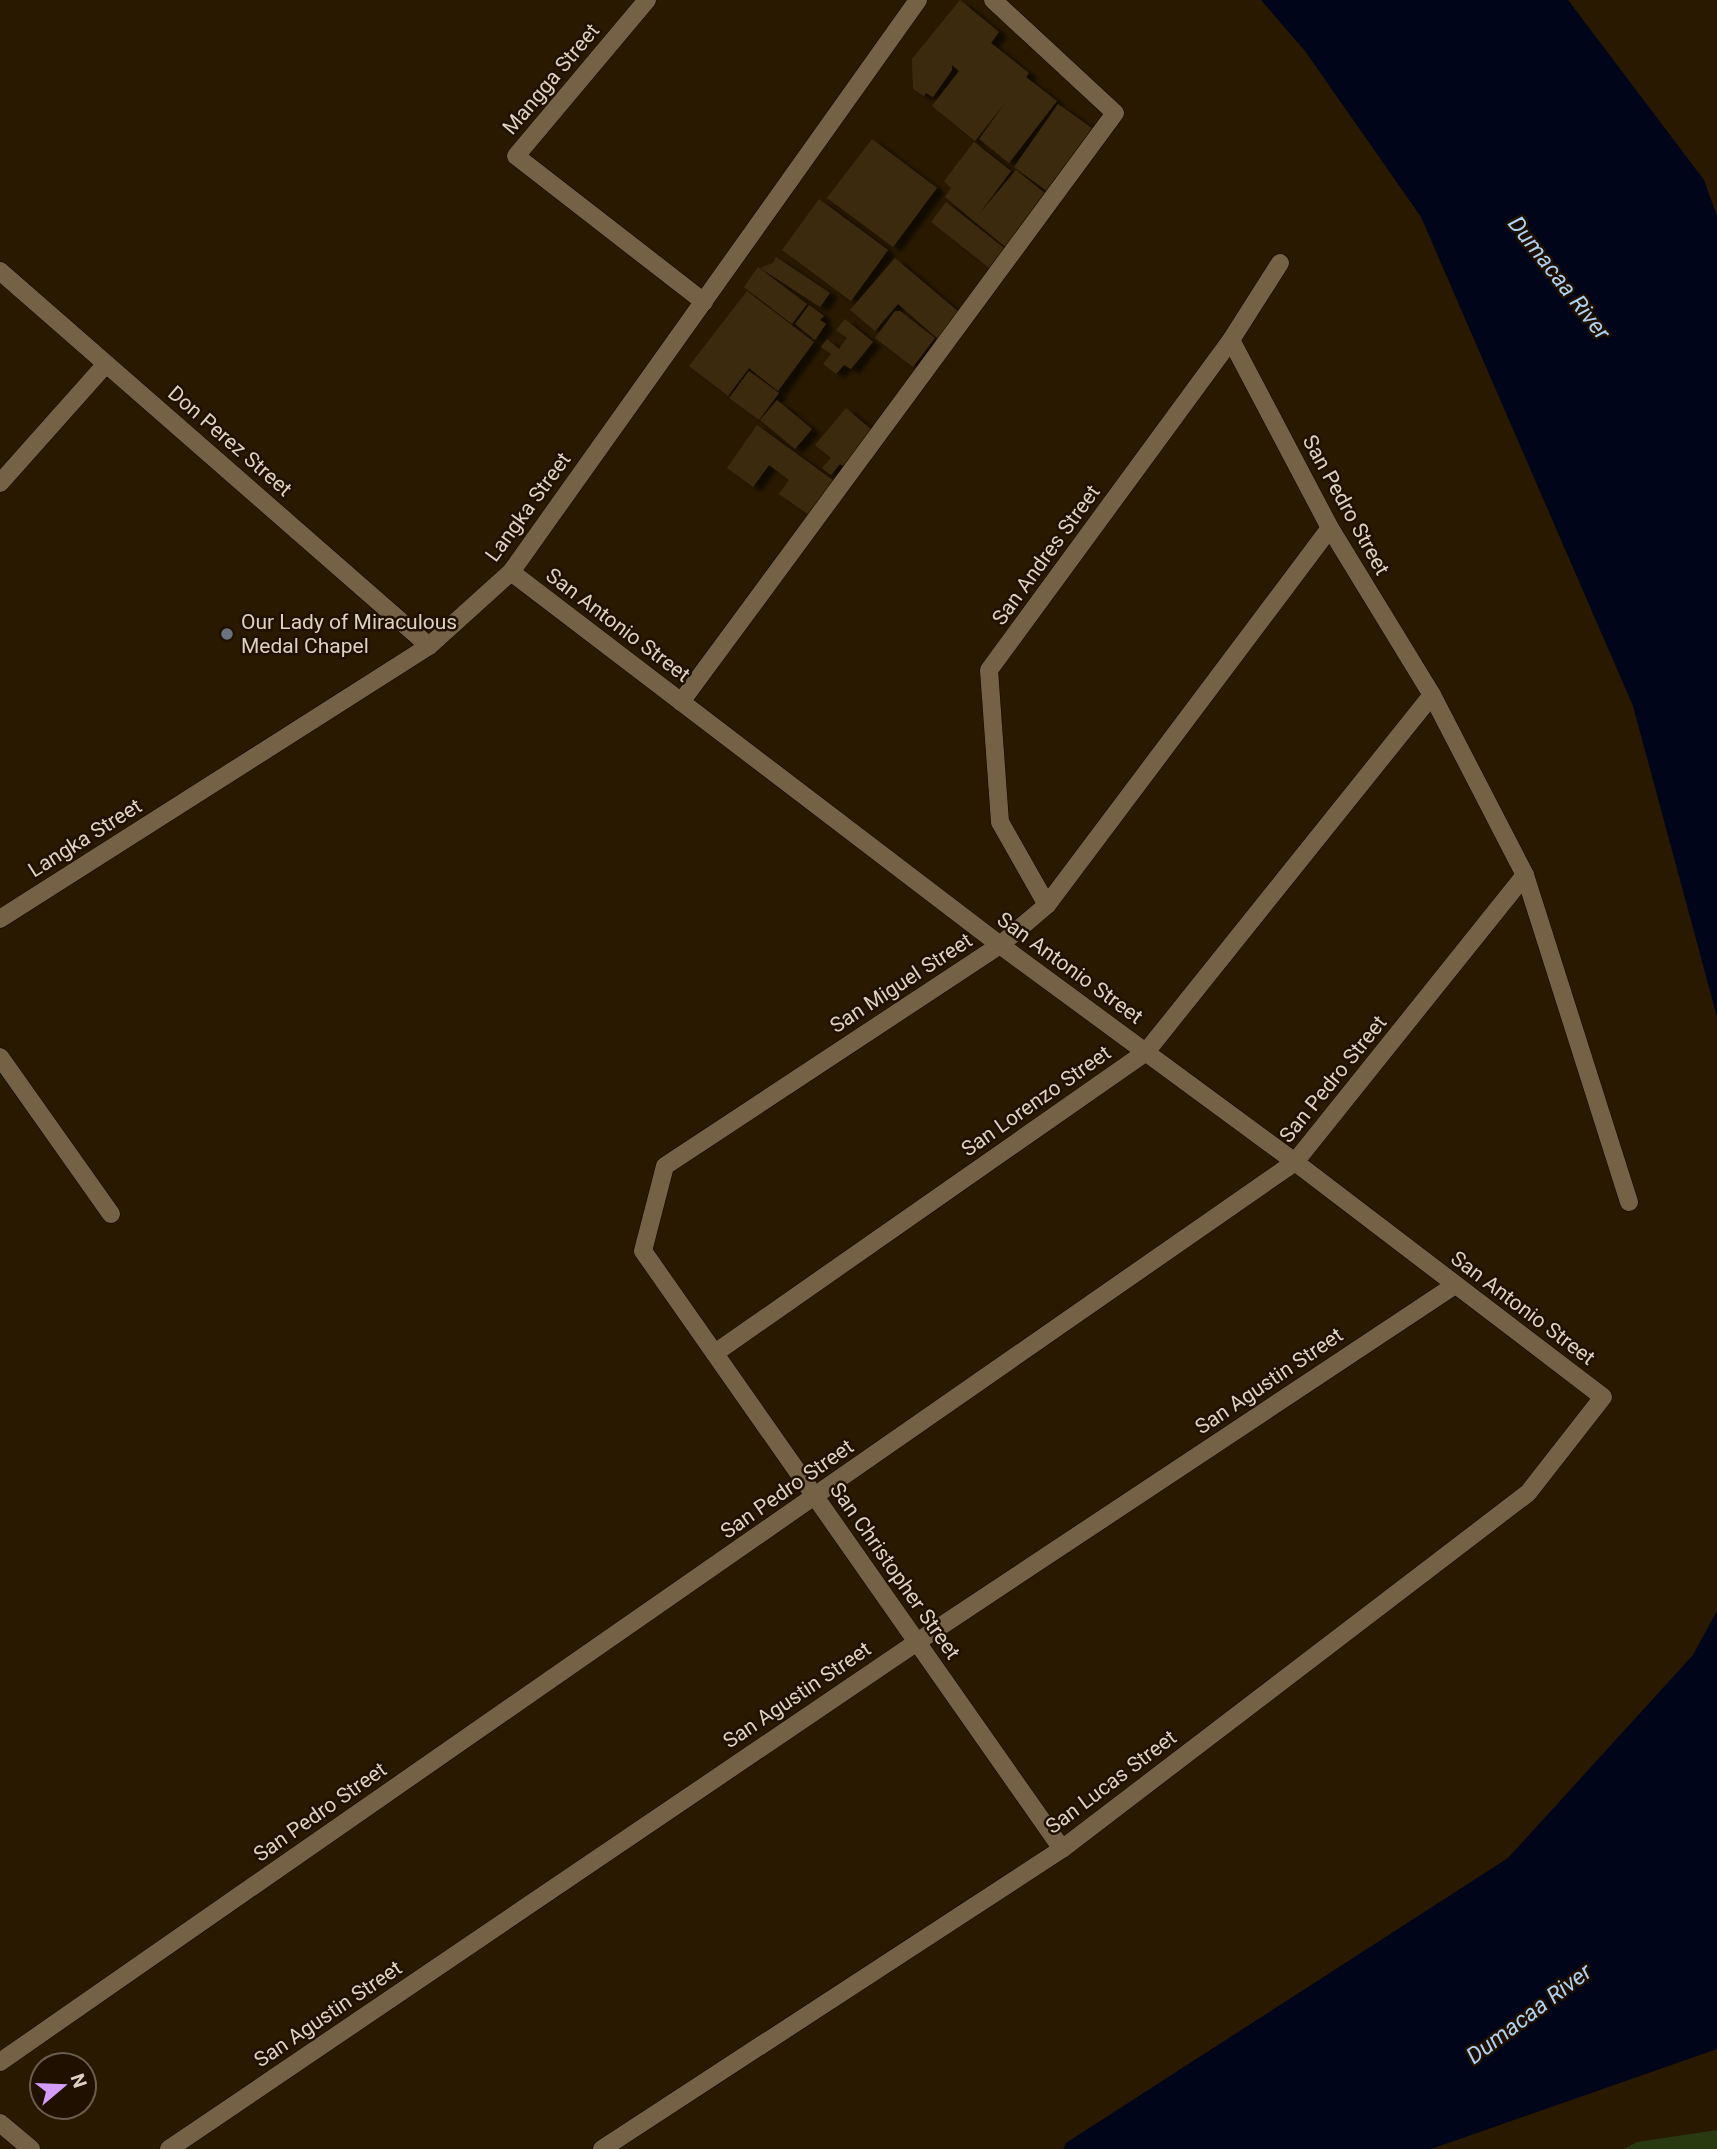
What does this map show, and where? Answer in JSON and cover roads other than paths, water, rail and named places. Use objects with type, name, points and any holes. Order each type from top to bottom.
[{"type":"street","name":"Mangga Street","points":[[647,0],[516,156],[704,302]]},
{"type":"street","name":"Langka Street","points":[[0,919],[429,646],[511,572],[918,0]]},
{"type":"street","points":[[681,702],[1115,113],[993,0]]},
{"type":"street","name":"San Andres Street","points":[[1047,905],[1000,822],[989,670],[1231,340],[1280,263]]},
{"type":"street","name":"Don Perez Street","points":[[0,271],[429,646]]},
{"type":"street","name":"San Pedro Street","points":[[1231,340],[1330,528],[1432,695],[1525,875],[1629,1202]]},
{"type":"street","points":[[0,483],[106,364]]},
{"type":"street","name":"San Miguel Street","points":[[643,1251],[665,1167],[1000,945],[1047,905],[1330,528]]},
{"type":"street","name":"San Antonio Street","points":[[511,572],[1000,945],[1295,1162],[1603,1397]]},
{"type":"street","name":"San Lorenzo Street","points":[[715,1353],[1146,1052],[1432,695]]},
{"type":"street","name":"San Pedro Street","points":[[0,2062],[1295,1162],[1525,875]]},
{"type":"street","points":[[0,1057],[110,1214]]},
{"type":"street","name":"San Christopher Street","points":[[643,1251],[1062,1849]]},
{"type":"street","name":"San Agustin Street","points":[[169,2149],[917,1642],[1454,1285]]},
{"type":"street","name":"San Lucas Street","points":[[603,2149],[1062,1849],[1528,1493],[1603,1397]]},
{"type":"street","points":[[0,2123],[31,2149]]},
{"type":"water","name":"Dumacaa River","points":[[1261,0],[1568,0],[1704,180],[1717,216],[1717,1017],[1633,706],[1421,217],[1305,51]]},
{"type":"water","name":"Dumacaa River","points":[[1717,1611],[1717,2049],[1431,2149],[1063,2149],[1066,2143],[1508,1858],[1693,1655]]},
{"type":"place","name":"Our Lady of Miraculous Medal Chapel","points":[[227,634]]}]
